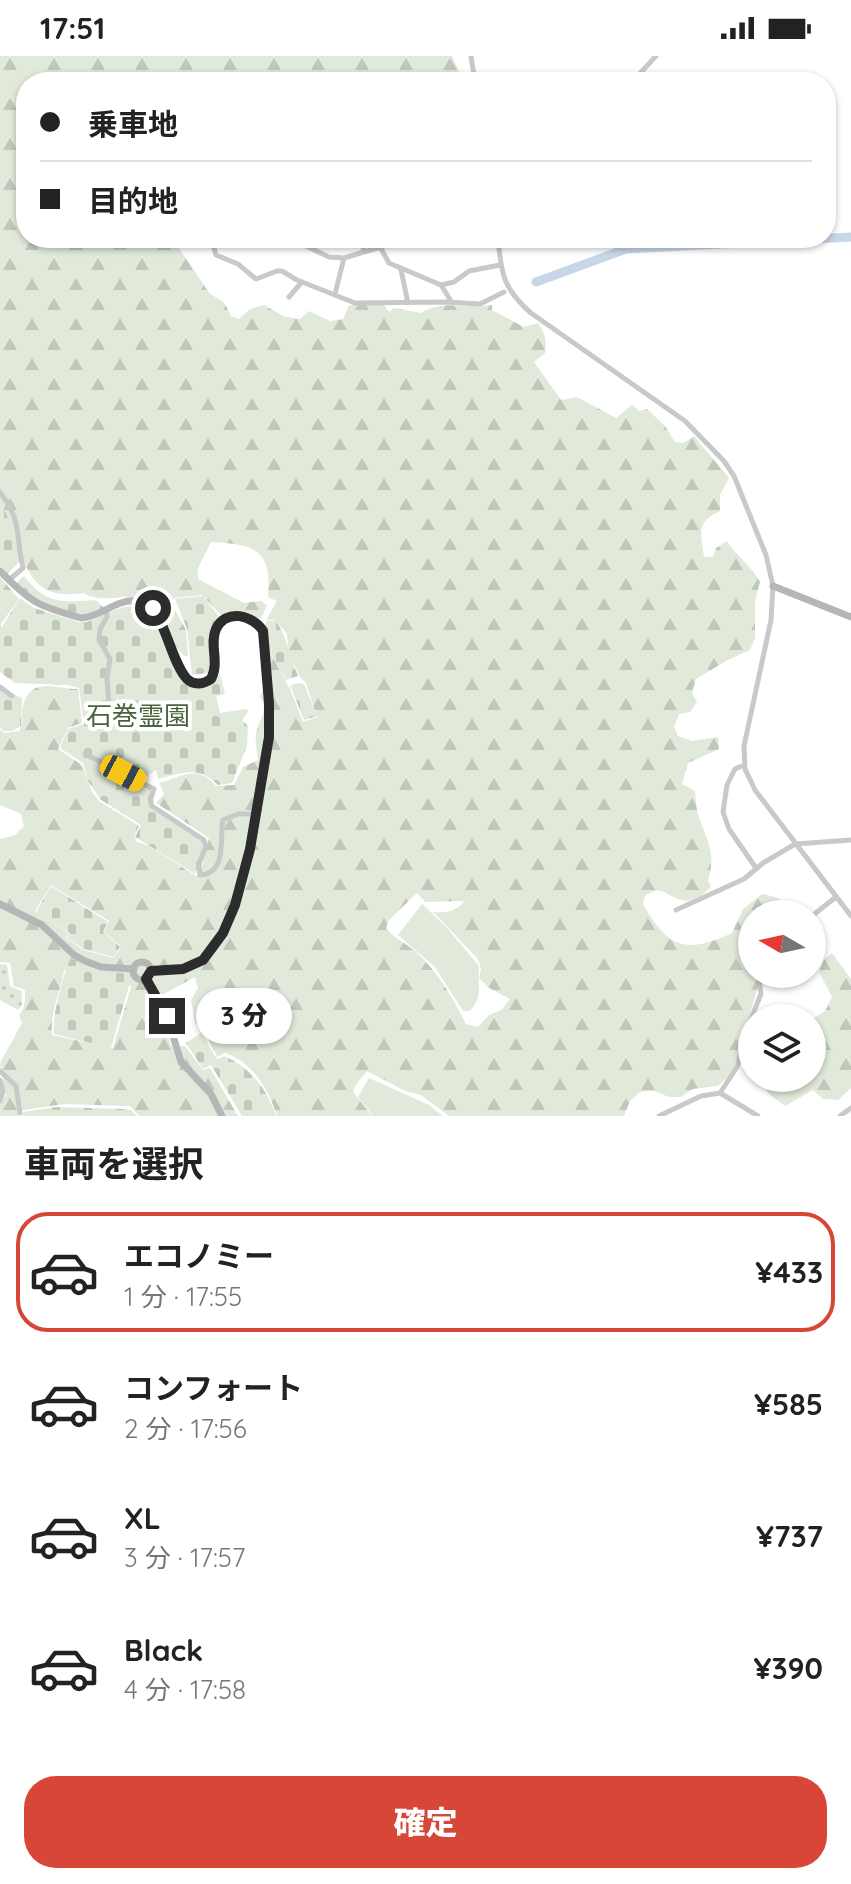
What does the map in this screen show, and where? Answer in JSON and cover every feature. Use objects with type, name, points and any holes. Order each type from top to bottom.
[{"type":"street","points":[[641,72],[656,56]]},
{"type":"street","points":[[214,248],[216,255],[238,264],[256,279],[277,271],[355,303],[480,304],[504,292]]},
{"type":"street","points":[[310,248],[329,257],[344,258],[376,248]]},
{"type":"street","points":[[381,248],[389,263],[441,285],[454,282],[469,271],[500,265]]},
{"type":"street","points":[[499,248],[506,285],[519,302],[685,421],[731,468],[759,535],[772,573],[773,586],[771,620],[746,732],[744,765],[755,790],[851,916]]},
{"type":"street","points":[[335,294],[344,258]]},
{"type":"street","points":[[401,269],[408,303]]},
{"type":"street","points":[[289,297],[302,282]]},
{"type":"street","points":[[441,285],[451,302]]},
{"type":"street","points":[[0,492],[19,530],[23,568],[9,580]]},
{"type":"street","points":[[0,571],[28,599],[81,618],[131,601],[153,608],[183,673],[199,684],[211,679],[215,672],[214,637],[220,623],[232,616],[242,616],[250,618],[263,631],[270,718],[255,814],[235,905],[213,950],[191,966],[137,978],[134,969]]},
{"type":"street","points":[[773,586],[851,617]]},
{"type":"street","points":[[106,610],[107,617],[100,629],[99,640],[110,659],[107,679],[109,706]]},
{"type":"street","points":[[0,687],[12,696]]},
{"type":"street","points":[[85,754],[154,789],[150,799],[152,806],[204,840],[206,846],[199,864],[200,875],[211,871],[220,858],[223,820],[238,814],[255,814]]},
{"type":"street","points":[[744,765],[735,769],[727,785],[723,812],[729,829],[756,868]]},
{"type":"street","points":[[676,910],[744,879],[795,844],[851,840]]},
{"type":"street","points":[[826,905],[836,897]]},
{"type":"street","points":[[0,904],[42,925],[74,955],[85,961],[101,967],[134,969],[142,962],[147,964],[181,1062],[211,1094],[222,1116]]},
{"type":"street","points":[[0,912],[10,910]]},
{"type":"street","points":[[720,1093],[737,1067],[761,994],[760,988]]},
{"type":"street","points":[[0,1071],[16,1086],[20,1113]]},
{"type":"street","points":[[0,1080],[3,1091],[0,1101]]},
{"type":"street","points":[[659,1116],[701,1096],[720,1093],[758,1116]]},
{"type":"street","points":[[840,1116],[851,1108]]},
{"type":"green space","points":[[0,56],[452,56],[459,72],[16,72],[16,248],[179,248],[210,294],[224,302],[231,316],[239,319],[250,309],[264,305],[285,317],[300,319],[309,311],[330,321],[343,319],[349,305],[384,305],[389,312],[394,308],[421,313],[438,306],[492,305],[492,310],[524,327],[538,323],[545,337],[546,348],[545,353],[534,362],[561,400],[577,397],[616,418],[632,405],[639,411],[647,409],[665,426],[675,442],[683,443],[694,436],[729,478],[720,495],[720,511],[703,524],[704,557],[713,557],[716,548],[727,541],[760,582],[755,601],[755,638],[750,650],[696,679],[692,693],[697,702],[690,712],[679,714],[674,727],[678,736],[692,741],[718,737],[719,749],[688,763],[682,784],[695,791],[698,814],[710,848],[708,881],[711,886],[698,897],[686,901],[661,891],[651,892],[645,896],[643,904],[670,938],[690,945],[732,933],[738,920],[738,988],[758,988],[753,1004],[738,1004],[738,1053],[733,1070],[718,1086],[693,1089],[681,1097],[669,1097],[654,1091],[640,1092],[630,1101],[624,1116],[449,1116],[421,1095],[405,1091],[367,1071],[353,1092],[372,1116],[277,1116],[264,1087],[251,1070],[225,1053],[217,1057],[203,1027],[195,1023],[191,1000],[198,988],[195,977],[153,1000],[163,1017],[171,1046],[185,1046],[203,1070],[210,1068],[238,1116],[139,1116],[130,1106],[64,1104],[17,1111],[19,1116],[0,1116],[0,1105],[6,1095],[0,1063],[22,1023],[19,1015],[24,1006],[25,990],[14,986],[10,963],[0,962],[0,839],[15,835],[24,826],[21,814],[0,805],[0,730],[4,733],[19,731],[27,696],[32,690],[46,686],[78,689],[82,723],[68,728],[58,749],[82,765],[92,792],[99,801],[139,826],[134,837],[137,842],[149,846],[196,876],[202,868],[209,838],[156,803],[164,794],[159,783],[196,774],[209,779],[216,786],[234,785],[243,767],[258,760],[256,734],[264,707],[260,697],[262,692],[272,693],[265,627],[272,656],[303,722],[317,717],[306,683],[289,654],[287,634],[274,619],[266,620],[277,601],[268,597],[269,582],[264,560],[250,548],[211,542],[198,568],[198,579],[244,603],[261,601],[267,605],[261,619],[242,612],[222,616],[202,595],[174,598],[173,606],[186,630],[188,656],[184,656],[175,646],[156,605],[130,597],[103,598],[84,593],[51,592],[37,583],[20,554],[19,562],[14,535],[0,502]],"holes":[[[51,885],[109,921],[104,932],[121,947],[114,958],[84,950],[66,938],[69,933],[35,911]],[[417,893],[425,902],[464,901],[451,911],[433,912],[478,959],[481,969],[479,978],[489,988],[510,999],[478,1027],[466,1024],[431,967],[386,928],[389,920]],[[70,969],[127,981],[131,987],[113,1048],[52,1035],[54,1010],[64,971]]]},
{"type":"green space","points":[[0,502],[13,528],[19,562],[7,574],[0,565]]},
{"type":"green space","points":[[24,576],[48,597],[65,601],[96,600],[104,608],[83,615],[32,599],[16,583]]},
{"type":"green space","points":[[0,577],[19,599],[1,624],[2,636],[92,689],[0,657]]},
{"type":"green space","points":[[203,596],[220,618],[211,638],[213,672],[192,675],[187,629],[175,599]]},
{"type":"green space","name":"石巻霊園","points":[[20,598],[34,608],[79,622],[123,607],[144,609],[165,639],[186,685],[205,687],[220,674],[225,694],[216,696],[220,713],[247,709],[242,720],[248,726],[247,746],[232,783],[218,785],[204,775],[190,772],[158,779],[156,770],[141,780],[156,788],[153,804],[207,841],[195,874],[135,837],[141,825],[101,800],[88,781],[83,763],[60,748],[68,729],[84,724],[79,688],[15,683],[0,672],[0,630]]},
{"type":"green space","points":[[275,620],[286,640],[298,676],[286,680],[273,658],[265,625],[267,621]]},
{"type":"green space","points":[[304,684],[317,716],[304,720],[290,685]]},
{"type":"green space","points":[[0,690],[12,698],[13,694],[22,698],[21,726],[12,731],[3,731],[0,727]]},
{"type":"green space","points":[[51,886],[108,922],[103,932],[120,947],[114,957],[84,949],[67,938],[70,933],[36,912]]},
{"type":"green space","points":[[762,894],[780,900],[754,900]]},
{"type":"green space","points":[[422,904],[479,966],[478,995],[470,1011],[463,1011],[435,967],[398,935]]},
{"type":"green space","points":[[832,953],[851,979],[851,1088],[838,1100],[823,1099],[815,1092],[826,1092],[826,1009],[832,997],[826,985],[826,958]]},
{"type":"green space","points":[[71,958],[91,969],[128,974],[131,979],[111,1048],[54,1034],[54,1018]]},
{"type":"green space","points":[[0,964],[7,965],[10,986],[22,991],[22,1005],[18,1010],[0,1000]]},
{"type":"green space","points":[[201,1033],[217,1059],[224,1056],[242,1066],[256,1080],[276,1116],[242,1116],[211,1065],[203,1069],[186,1043]]},
{"type":"green space","points":[[369,1078],[429,1105],[443,1116],[373,1116],[358,1097]]},
{"type":"green space","points":[[768,1092],[810,1092],[785,1106]]},
{"type":"green space","points":[[56,1107],[125,1109],[137,1116],[23,1116],[23,1112]]},
{"type":"waterway","points":[[836,238],[851,237]]},
{"type":"waterway","points":[[536,282],[626,249],[645,248]]},
{"type":"route","points":[[153,608],[183,673],[187,679],[199,684],[206,683],[215,672],[214,637],[220,623],[232,616],[242,616],[256,622],[263,631],[270,718],[250,849],[235,905],[223,933],[203,960],[175,971],[151,971],[146,979],[167,1016]]}]
